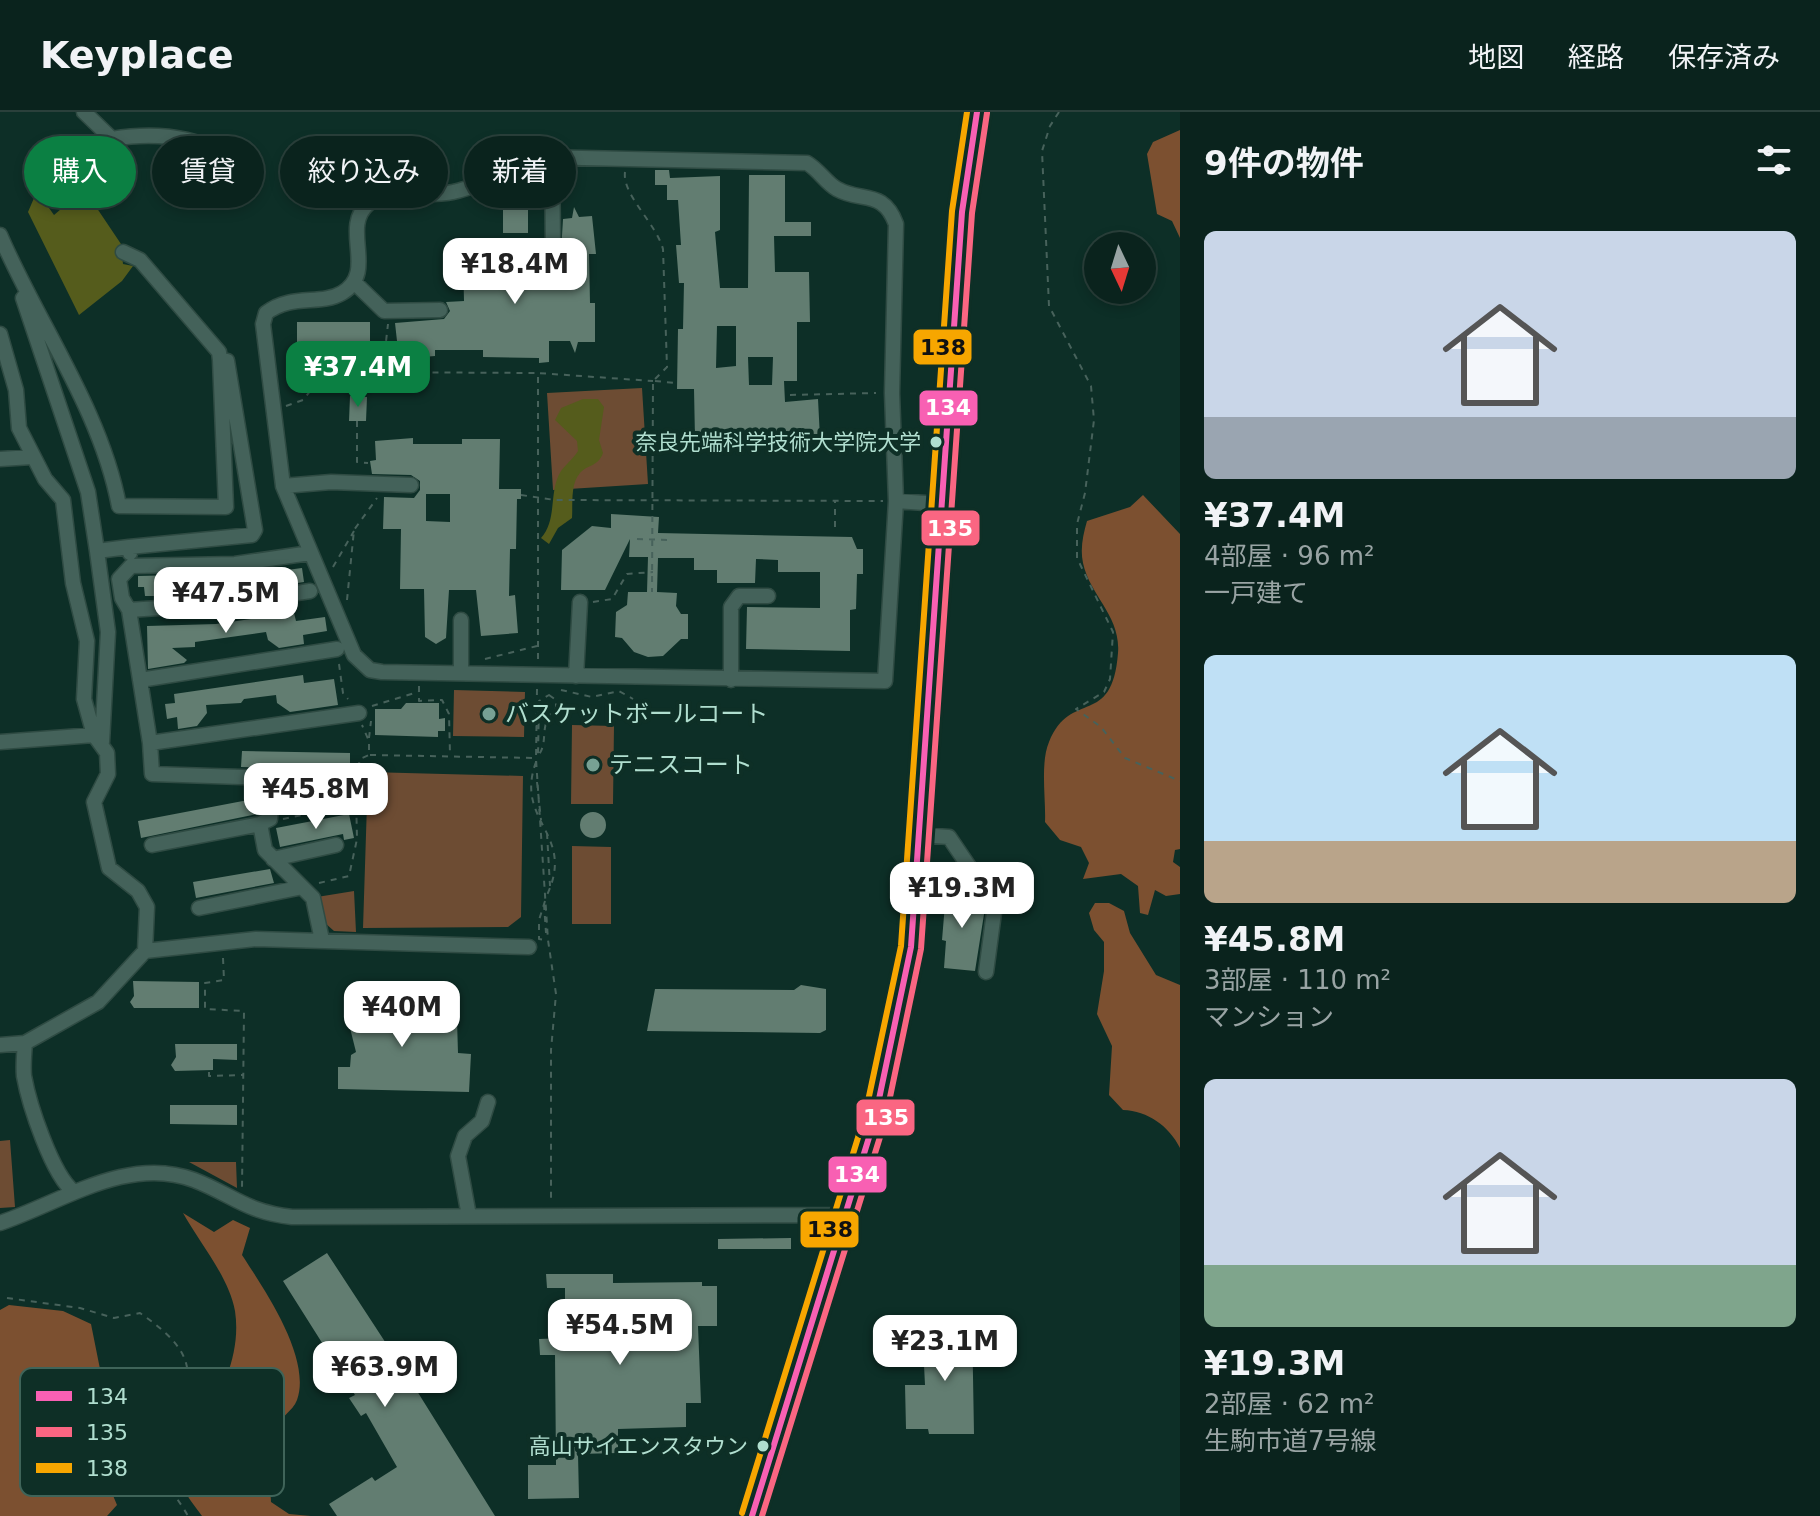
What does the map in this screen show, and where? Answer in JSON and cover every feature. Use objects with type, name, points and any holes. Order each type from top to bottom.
[{"type":"street","points":[[84,112],[112,139],[145,134],[157,136]]},
{"type":"street","points":[[752,1516],[875,1118],[903,993],[920,835],[934,655],[940,504],[962,212],[977,112]]},
{"type":"street","points":[[464,188],[454,192],[383,198],[369,204],[357,219],[360,272],[355,283],[340,295],[286,300],[266,313],[263,324],[283,486],[361,664],[382,672],[885,681],[896,501],[892,393],[896,224],[882,201],[835,189],[821,171],[807,163],[576,157]]},
{"type":"street","points":[[553,208],[553,246]]},
{"type":"street","points":[[0,235],[60,355],[113,474],[119,506],[226,507],[219,352],[140,260],[123,252]]},
{"type":"street","points":[[21,281],[24,308],[88,492],[108,632],[98,738]]},
{"type":"street","points":[[355,283],[384,311],[440,310]]},
{"type":"street","points":[[0,334],[16,390],[19,428],[32,457],[63,500],[73,583],[87,641],[84,699],[98,738],[107,753],[108,774],[94,802],[98,825],[109,868],[138,891],[147,907],[145,951]]},
{"type":"street","points":[[97,551],[252,535],[255,530],[227,361],[220,360]]},
{"type":"street","points":[[0,459],[32,457]]},
{"type":"street","points":[[283,486],[331,482],[411,485]]},
{"type":"street","points":[[896,501],[940,504]]},
{"type":"street","points":[[129,547],[131,566]]},
{"type":"street","points":[[310,553],[235,564],[131,566],[119,579],[122,598],[129,610],[152,774],[355,781]]},
{"type":"street","points":[[129,610],[233,603],[310,591]]},
{"type":"street","points":[[731,680],[731,607],[739,596],[768,596]]},
{"type":"street","points":[[576,676],[580,602]]},
{"type":"street","points":[[461,620],[461,673]]},
{"type":"street","points":[[140,680],[337,649]]},
{"type":"street","points":[[150,743],[359,713]]},
{"type":"street","points":[[0,742],[98,738]]},
{"type":"street","points":[[273,778],[265,822],[265,850],[298,888],[313,898],[322,940]]},
{"type":"street","points":[[152,845],[265,822]]},
{"type":"street","points":[[920,835],[949,837],[995,905],[986,972]]},
{"type":"street","points":[[273,859],[336,845]]},
{"type":"street","points":[[199,908],[298,888]]},
{"type":"street","points":[[0,1045],[25,1043],[98,1002],[145,951],[222,941],[322,940],[529,947]]},
{"type":"street","points":[[25,1043],[24,1076],[37,1118],[63,1183],[74,1192]]},
{"type":"street","points":[[469,1216],[458,1156],[465,1136],[482,1121],[488,1102]]},
{"type":"street","points":[[0,1223],[74,1192],[116,1178],[153,1171],[196,1181],[262,1214],[292,1217],[844,1215]]},
{"type":"path","points":[[1059,112],[1050,126],[1042,151],[1049,306],[1091,386],[1094,420],[1085,493],[1077,524],[1077,558],[1113,632],[1110,679],[1104,692],[1076,709],[1101,727],[1125,758],[1180,781]]},
{"type":"path","points":[[628,159],[625,186],[659,235],[663,249],[667,367],[653,381],[655,497],[652,592]]},
{"type":"path","points":[[369,370],[384,359],[391,311]]},
{"type":"path","points":[[273,409],[293,405],[311,390],[353,372],[369,370],[538,373],[675,383]]},
{"type":"path","points":[[538,373],[537,759],[548,940],[556,994],[551,1050],[551,1215]]},
{"type":"path","points":[[790,395],[892,393]]},
{"type":"path","points":[[357,421],[357,462],[368,463]]},
{"type":"path","points":[[323,583],[354,530],[387,484]]},
{"type":"path","points":[[521,495],[539,498],[896,501]]},
{"type":"path","points":[[835,500],[835,527]]},
{"type":"path","points":[[347,602],[354,530]]},
{"type":"path","points":[[637,539],[669,540]]},
{"type":"path","points":[[580,602],[609,601],[627,574],[653,572]]},
{"type":"path","points":[[484,660],[538,646]]},
{"type":"path","points":[[559,689],[592,697],[619,691],[633,699]]},
{"type":"path","points":[[369,741],[372,705],[386,705],[419,692]]},
{"type":"path","points":[[537,759],[539,701],[549,695],[556,700],[556,708],[544,724],[543,749],[537,759],[530,796],[534,811],[540,821],[549,834],[555,847],[557,862],[553,883],[547,895],[542,906],[539,920],[539,939],[546,940],[544,903],[549,890],[550,886],[549,854],[547,832],[542,823],[541,821],[537,759]]},
{"type":"path","points":[[419,701],[442,700],[449,714],[450,757]]},
{"type":"path","points":[[369,755],[537,759]]},
{"type":"path","points":[[265,822],[356,804]]},
{"type":"path","points":[[222,941],[224,980],[205,983],[205,1009],[244,1011],[242,1206]]},
{"type":"path","points":[[209,1072],[209,1076],[244,1075]]},
{"type":"path","points":[[7,1298],[80,1308],[114,1318],[140,1313],[172,1335],[188,1368]]},
{"type":"path","points":[[176,1496],[188,1516]]},
{"type":"shaded area","points":[[1180,130],[1180,238],[1172,221],[1157,214],[1147,154],[1153,142]]},
{"type":"shaded area","points":[[30,208],[49,208],[54,215],[61,209],[97,208],[121,244],[123,264],[133,266],[122,281],[79,315],[28,212]]},
{"type":"shaded area","points":[[642,388],[648,484],[553,490],[547,393]]},
{"type":"shaded area","points":[[583,399],[598,399],[604,407],[599,440],[603,453],[577,478],[573,489],[572,518],[558,528],[549,544],[541,538],[549,522],[557,479],[578,451],[577,441],[555,420],[561,408]]},
{"type":"shaded area","points":[[1143,495],[1180,534],[1180,849],[1175,850],[1173,862],[1180,867],[1180,894],[1166,896],[1155,890],[1148,915],[1140,913],[1138,886],[1121,874],[1083,879],[1089,863],[1081,847],[1060,840],[1045,822],[1044,781],[1046,751],[1058,726],[1068,716],[1099,700],[1108,691],[1118,653],[1115,628],[1083,563],[1082,542],[1087,521],[1130,507]]},
{"type":"shaded area","name":"バスケットボールコート","points":[[454,690],[525,692],[524,737],[453,736]]},
{"type":"shaded area","name":"テニスコート","points":[[572,725],[614,726],[613,804],[571,804]]},
{"type":"shaded area","points":[[368,772],[523,776],[521,917],[508,927],[363,928]]},
{"type":"shaded area","name":"テニスコート","points":[[572,846],[611,847],[611,924],[572,924]]},
{"type":"shaded area","points":[[354,891],[356,932],[334,931],[325,923],[317,897]]},
{"type":"shaded area","points":[[1095,903],[1109,903],[1124,911],[1130,933],[1156,975],[1180,985],[1180,1148],[1157,1121],[1141,1113],[1123,1110],[1109,1095],[1112,1046],[1097,1014],[1104,971],[1104,942],[1094,930],[1089,913]]},
{"type":"shaded area","points":[[10,1140],[15,1207],[0,1208],[0,1141]]},
{"type":"shaded area","points":[[189,1162],[236,1162],[237,1188]]},
{"type":"shaded area","points":[[183,1213],[214,1232],[233,1220],[250,1228],[242,1255],[283,1324],[298,1364],[300,1383],[297,1400],[284,1416],[284,1368],[229,1368],[236,1340],[235,1311],[227,1285]]},
{"type":"shaded area","points":[[9,1305],[63,1311],[91,1324],[100,1368],[20,1368],[20,1496],[113,1496],[117,1505],[107,1516],[0,1516],[0,1310]]},
{"type":"shaded area","points":[[188,1496],[271,1496],[271,1502],[289,1514],[311,1516],[202,1516]]},
{"type":"building","points":[[655,170],[669,170],[670,178],[720,176],[720,230],[715,232],[720,288],[748,288],[749,175],[785,175],[785,222],[811,222],[811,236],[774,236],[775,272],[809,272],[810,322],[797,322],[797,381],[784,381],[785,402],[818,399],[820,438],[784,442],[783,435],[732,435],[732,441],[695,439],[694,389],[677,389],[678,329],[683,329],[684,283],[679,283],[676,245],[681,245],[678,200],[667,200],[667,185],[655,185]],"holes":[[[717,326],[736,326],[736,366],[716,368]],[[748,357],[773,357],[772,385],[749,385]]]},
{"type":"building","points":[[503,208],[528,208],[528,233],[503,233]]},
{"type":"building","points":[[574,208],[579,217],[592,216],[596,254],[589,254],[590,303],[595,303],[595,342],[578,342],[575,353],[570,341],[549,341],[549,362],[539,363],[539,358],[483,357],[483,350],[435,350],[435,356],[399,359],[395,323],[444,319],[450,311],[446,302],[464,301],[463,259],[514,260],[515,290],[542,290],[542,267],[530,268],[530,254],[554,256],[561,252],[563,219],[572,218]]},
{"type":"building","points":[[297,322],[370,322],[370,353],[297,353]]},
{"type":"building","points":[[350,396],[367,397],[366,421],[349,421]]},
{"type":"building","points":[[413,438],[413,444],[462,444],[462,439],[500,439],[499,489],[521,489],[521,499],[517,499],[516,549],[510,549],[509,596],[515,595],[518,633],[481,636],[476,590],[449,590],[446,638],[436,644],[425,637],[424,589],[400,589],[401,529],[383,529],[384,497],[414,498],[420,490],[420,481],[411,475],[372,474],[370,461],[376,460],[375,441]],"holes":[[[426,494],[450,494],[450,522],[426,521]]]},
{"type":"building","points":[[611,514],[659,517],[658,533],[852,537],[857,549],[863,549],[863,574],[857,574],[856,609],[850,610],[850,651],[746,649],[747,607],[820,608],[820,572],[778,572],[778,560],[756,559],[755,583],[717,583],[717,570],[694,570],[694,558],[658,558],[657,592],[677,593],[676,606],[681,614],[688,614],[688,639],[681,639],[663,656],[648,657],[634,652],[622,638],[615,637],[616,612],[627,605],[628,592],[647,592],[648,557],[629,557],[630,539],[605,590],[561,590],[562,550],[592,526],[611,528]]},
{"type":"building","points":[[302,568],[304,582],[232,593],[210,595],[209,577],[190,596],[145,596],[144,587],[138,587],[138,576],[219,574],[219,579]]},
{"type":"building","points":[[294,613],[296,621],[325,617],[327,631],[303,635],[304,644],[279,648],[268,640],[266,632],[195,642],[195,647],[172,648],[187,660],[184,663],[148,669],[147,626],[216,624]]},
{"type":"building","points":[[303,675],[304,683],[334,679],[338,705],[290,712],[277,703],[276,695],[244,699],[241,703],[206,705],[207,713],[197,726],[178,729],[177,717],[167,719],[165,704],[175,703],[174,694]]},
{"type":"building","points":[[406,703],[439,703],[439,719],[445,718],[445,731],[438,731],[438,737],[375,735],[375,709],[401,709]]},
{"type":"building","points":[[242,751],[350,753],[350,770],[241,767]]},
{"type":"building","points":[[258,798],[260,813],[141,838],[138,821]]},
{"type":"building","points":[[593,812],[602,816],[606,825],[602,834],[593,838],[584,834],[580,825],[584,816]]},
{"type":"building","points":[[349,814],[354,838],[344,840],[343,834],[280,847],[276,828]]},
{"type":"building","points":[[270,869],[274,883],[196,898],[193,882]]},
{"type":"building","points":[[967,891],[977,896],[985,908],[975,971],[944,968],[946,941],[942,940],[946,892]]},
{"type":"building","points":[[133,981],[199,982],[199,1008],[134,1008],[130,1002],[134,996]]},
{"type":"building","points":[[801,985],[826,989],[826,1030],[820,1033],[647,1031],[655,989],[794,990]]},
{"type":"building","points":[[383,988],[404,995],[404,1019],[457,1020],[458,1053],[471,1054],[469,1092],[338,1089],[338,1067],[350,1067],[351,1055],[356,1052],[349,1024],[352,996]]},
{"type":"building","points":[[175,1044],[237,1044],[237,1060],[213,1059],[213,1070],[175,1071],[171,1065],[176,1057]]},
{"type":"building","points":[[170,1105],[237,1105],[237,1125],[170,1124]]},
{"type":"building","points":[[791,1238],[791,1249],[718,1249],[718,1239]]},
{"type":"building","points":[[327,1253],[495,1516],[337,1516],[329,1504],[372,1477],[375,1481],[397,1467],[366,1413],[361,1416],[349,1398],[355,1395],[283,1281]]},
{"type":"building","points":[[546,1274],[613,1274],[613,1283],[702,1282],[702,1286],[717,1286],[717,1326],[698,1326],[701,1403],[686,1403],[686,1427],[618,1429],[618,1453],[578,1454],[579,1498],[528,1499],[528,1465],[556,1465],[555,1355],[540,1355],[539,1339],[565,1338],[565,1288],[547,1288]]},
{"type":"building","points":[[931,1319],[972,1319],[974,1434],[929,1434],[928,1429],[906,1429],[905,1385],[925,1385],[924,1365],[931,1365]]},
{"type":"transit line","name":"138","points":[[742,1513],[865,1115],[901,946],[952,211],[967,112]]},
{"type":"transit line","name":"134","points":[[752,1516],[875,1118],[911,947],[962,212],[977,112]]},
{"type":"transit line","name":"135","points":[[762,1516],[885,1121],[921,949],[972,213],[987,113]]},
{"type":"place","name":"奈良先端科学技術大学院大学","points":[[936,442]]},
{"type":"place","name":"バスケットボールコート","points":[[489,714]]},
{"type":"place","name":"テニスコート","points":[[593,765]]},
{"type":"place","name":"高山サイエンスタウン","points":[[763,1446]]}]
